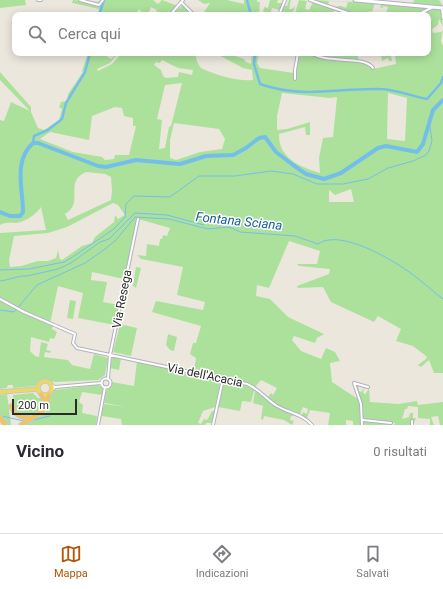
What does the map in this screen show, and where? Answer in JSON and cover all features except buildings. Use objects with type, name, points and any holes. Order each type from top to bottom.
[{"type":"highway","points":[[41,394],[47,403]]},
{"type":"highway","points":[[11,406],[15,413],[24,418],[25,421],[41,414],[46,409],[49,394]]},
{"type":"highway","points":[[0,417],[5,425]]},
{"type":"main road","points":[[355,0],[434,6],[442,8]]},
{"type":"main road","points":[[0,392],[38,389],[43,382],[47,382],[54,389],[49,394],[41,394],[38,389]]},
{"type":"street","points":[[80,0],[99,5],[103,0]]},
{"type":"street","points":[[280,12],[285,0]]},
{"type":"street","points":[[310,0],[345,12]]},
{"type":"street","points":[[173,12],[183,1],[192,12]]},
{"type":"street","points":[[423,12],[434,6]]},
{"type":"street","points":[[442,8],[443,18]]},
{"type":"street","points":[[295,79],[297,56]]},
{"type":"street","points":[[318,56],[325,59],[368,63],[373,68]]},
{"type":"street","name":"Via Resega","points":[[105,387],[110,385],[108,378],[110,355],[138,219]]},
{"type":"street","name":"Via dell'Acacia","points":[[0,299],[75,334],[73,343],[77,348],[255,387],[278,406],[307,419],[312,425]]},
{"type":"street","points":[[101,383],[104,378],[108,378]]},
{"type":"street","points":[[213,425],[223,379]]},
{"type":"street","points":[[98,425],[105,387],[101,383]]},
{"type":"street","points":[[54,389],[101,383]]},
{"type":"street","points":[[362,425],[363,420],[361,404],[354,383],[368,387]]},
{"type":"street","points":[[363,420],[391,423]]},
{"type":"green space","points":[[0,0],[25,0],[26,5],[0,8]]},
{"type":"green space","points":[[73,0],[98,2],[101,0],[153,0],[158,4],[162,0],[178,6],[171,12],[156,12],[157,10],[151,7],[149,12],[142,12],[139,9],[138,12],[98,12],[99,9],[72,3]]},
{"type":"green space","points":[[198,0],[227,0],[244,4],[244,0],[246,0],[249,8],[248,0],[257,0],[257,2],[260,2],[259,12],[204,12],[210,3],[204,4]]},
{"type":"green space","points":[[270,0],[278,0],[277,3],[283,3],[280,10],[272,8],[271,12],[263,12],[264,7],[268,8]]},
{"type":"green space","points":[[289,0],[291,0],[289,9],[292,9],[295,6],[293,12],[281,12],[284,6],[287,6]]},
{"type":"green space","points":[[299,0],[307,1],[305,9],[309,10],[313,2],[334,9],[334,12],[295,12]]},
{"type":"green space","points":[[312,0],[375,3],[372,12],[348,12],[334,7],[341,6],[346,8],[348,2],[329,1],[328,5]]},
{"type":"green space","points":[[414,0],[439,0],[443,6],[413,3]]},
{"type":"green space","points":[[381,3],[428,7],[419,12],[386,12],[388,7],[380,7]]},
{"type":"green space","points":[[183,5],[189,12],[175,12]]},
{"type":"green space","points":[[441,8],[443,27],[439,19],[438,25],[432,29],[433,33],[441,32],[443,30],[441,41],[443,46],[443,373],[434,373],[429,360],[421,367],[418,365],[427,358],[413,346],[396,341],[401,329],[378,316],[374,322],[331,302],[323,287],[298,288],[297,286],[329,274],[330,269],[299,266],[297,264],[317,264],[320,251],[289,241],[269,288],[257,285],[256,296],[270,299],[288,317],[324,334],[317,338],[315,343],[294,336],[292,340],[301,351],[321,359],[326,348],[335,352],[340,361],[330,363],[332,382],[358,399],[362,415],[361,425],[353,425],[353,421],[346,420],[346,425],[328,425],[330,413],[310,410],[307,418],[302,415],[303,412],[307,414],[308,409],[303,407],[300,414],[279,406],[267,398],[271,393],[273,395],[277,388],[261,380],[255,387],[251,402],[242,401],[240,411],[218,407],[224,379],[247,384],[194,371],[196,358],[190,354],[193,343],[196,343],[201,326],[152,312],[156,301],[203,310],[205,302],[177,295],[183,267],[141,259],[137,255],[146,256],[147,244],[159,246],[160,239],[162,239],[163,235],[167,236],[170,228],[138,219],[124,279],[92,272],[91,280],[107,282],[103,302],[119,305],[115,325],[78,318],[83,293],[58,286],[50,324],[53,325],[52,329],[57,332],[54,339],[50,338],[49,342],[31,337],[30,351],[35,356],[39,357],[41,342],[48,344],[46,350],[51,351],[50,353],[45,352],[44,357],[68,360],[72,365],[90,369],[94,354],[108,358],[105,375],[98,380],[55,382],[42,379],[35,386],[13,388],[13,385],[8,385],[7,388],[0,389],[0,233],[46,230],[41,207],[34,215],[23,221],[0,225],[0,120],[4,121],[11,102],[30,111],[0,80],[0,72],[31,107],[31,112],[38,128],[44,130],[59,120],[62,109],[59,107],[61,102],[67,101],[68,94],[83,72],[82,71],[87,56],[106,56],[111,59],[116,56],[110,63],[97,69],[98,71],[112,64],[119,56],[196,56],[201,68],[214,74],[242,80],[253,80],[252,70],[243,68],[221,56],[235,56],[244,59],[246,62],[251,64],[252,56],[258,56],[257,63],[260,68],[294,73],[294,77],[298,56],[318,56],[325,59],[367,63],[373,69],[396,64],[395,56],[431,56],[431,12],[426,12],[431,9]],"holes":[[[162,60],[178,68],[193,70],[192,75],[179,72],[178,77],[166,78],[163,76],[161,70],[154,65],[156,62],[160,63]],[[182,83],[171,126],[169,127],[165,148],[159,149],[162,120],[157,119],[165,85]],[[282,93],[330,98],[337,97],[333,137],[323,138],[319,158],[320,173],[305,168],[292,160],[286,155],[280,142],[279,134],[305,127],[306,135],[310,135],[310,122],[287,129],[277,130],[277,116]],[[388,93],[407,98],[405,141],[387,139]],[[115,107],[122,108],[124,116],[133,118],[133,126],[136,126],[129,155],[115,155],[114,159],[105,160],[102,157],[73,152],[40,139],[50,132],[89,140],[92,116]],[[174,123],[219,129],[225,139],[222,149],[200,152],[176,160],[170,158],[170,140]],[[86,172],[105,174],[111,177],[111,200],[68,220],[65,214],[71,209],[73,204],[76,181],[79,176]],[[351,189],[354,202],[329,202],[329,190],[335,195]],[[113,203],[118,205],[125,215],[118,219],[115,215],[114,222],[95,237],[92,243],[82,246],[62,260],[60,259],[58,250],[56,258],[48,261],[38,261],[21,266],[10,267],[9,260],[14,236],[48,233],[67,227]]]},
{"type":"green space","points":[[320,56],[358,56],[358,60],[325,58]]},
{"type":"green space","points":[[381,56],[391,56],[392,61],[389,61],[388,58],[382,61]]},
{"type":"green space","points":[[136,267],[141,268],[136,288],[133,286]]},
{"type":"green space","points":[[70,300],[76,301],[73,319],[67,318]]},
{"type":"green space","points":[[120,324],[137,328],[131,356],[113,352]]},
{"type":"green space","points":[[168,334],[177,337],[174,351],[170,350],[166,345]]},
{"type":"green space","points":[[112,357],[121,358],[119,370],[110,368]]},
{"type":"green space","points":[[137,361],[221,378],[215,407],[203,411],[198,423],[201,424],[204,419],[207,420],[212,411],[215,411],[212,423],[206,423],[205,425],[122,425],[121,419],[102,416],[99,425],[104,404],[126,407],[104,403],[107,388],[112,382],[134,386]]},
{"type":"green space","points":[[98,385],[103,388],[102,395],[82,392],[79,402],[83,405],[82,413],[97,416],[96,425],[25,425],[28,421],[46,413],[49,396],[54,390]]},
{"type":"green space","points":[[356,385],[358,385],[359,391],[361,392],[365,387],[363,392],[365,395],[369,388],[370,402],[399,404],[417,401],[418,405],[443,402],[443,425],[440,425],[438,416],[431,417],[434,425],[430,425],[430,419],[418,418],[418,407],[408,406],[407,409],[405,409],[402,419],[409,417],[410,413],[413,413],[413,418],[416,418],[413,425],[412,420],[411,425],[394,425],[395,423],[363,420],[361,403]]},
{"type":"green space","points":[[255,391],[277,407],[298,415],[291,416],[290,420],[294,421],[292,425],[284,420],[264,416],[263,420],[261,419],[263,406],[253,403]]},
{"type":"green space","points":[[33,393],[38,398],[43,398],[44,402],[42,409],[24,418],[14,411],[13,395]]},
{"type":"green space","points":[[7,394],[11,425],[7,425],[0,415],[0,395]]},
{"type":"green space","points":[[364,421],[394,425],[364,425]]},
{"type":"waterway","points":[[100,12],[104,0]]},
{"type":"waterway","points":[[247,0],[250,12]]},
{"type":"waterway","points":[[33,143],[34,136],[48,130],[62,119],[66,103],[85,72],[89,56]]},
{"type":"waterway","points":[[255,56],[254,64],[260,84],[291,91],[320,92],[385,89],[427,99],[441,83],[443,77]]},
{"type":"waterway","points":[[0,212],[10,216],[20,216],[23,212],[20,176],[21,167],[23,158],[33,143],[38,143],[98,166],[106,167],[136,160],[180,164],[206,156],[233,155],[246,148],[259,138],[265,137],[276,152],[293,165],[306,174],[324,179],[341,173],[378,148],[386,146],[417,152],[423,144],[433,110],[443,100]]},
{"type":"waterway","points":[[0,270],[29,269],[64,262],[114,229],[125,217],[126,204],[134,196],[170,197],[199,176],[235,176],[271,171],[293,174],[317,184],[343,184],[368,179],[388,168],[413,161],[426,155],[432,141],[429,120]]},
{"type":"waterway","points":[[0,281],[58,269],[71,263],[100,242],[109,239],[135,213],[167,215],[204,225]]},
{"type":"waterway","name":"Fontana Sciana","points":[[0,310],[14,312],[37,285],[85,263],[116,240],[135,217],[169,219],[208,229],[229,227],[240,232],[295,236],[318,244],[328,240],[339,240],[352,243],[380,254],[392,261],[416,277],[443,299]]},
{"type":"waterway","points":[[2,416],[24,421]]},
{"type":"waterway","points":[[29,421],[50,416]]}]
